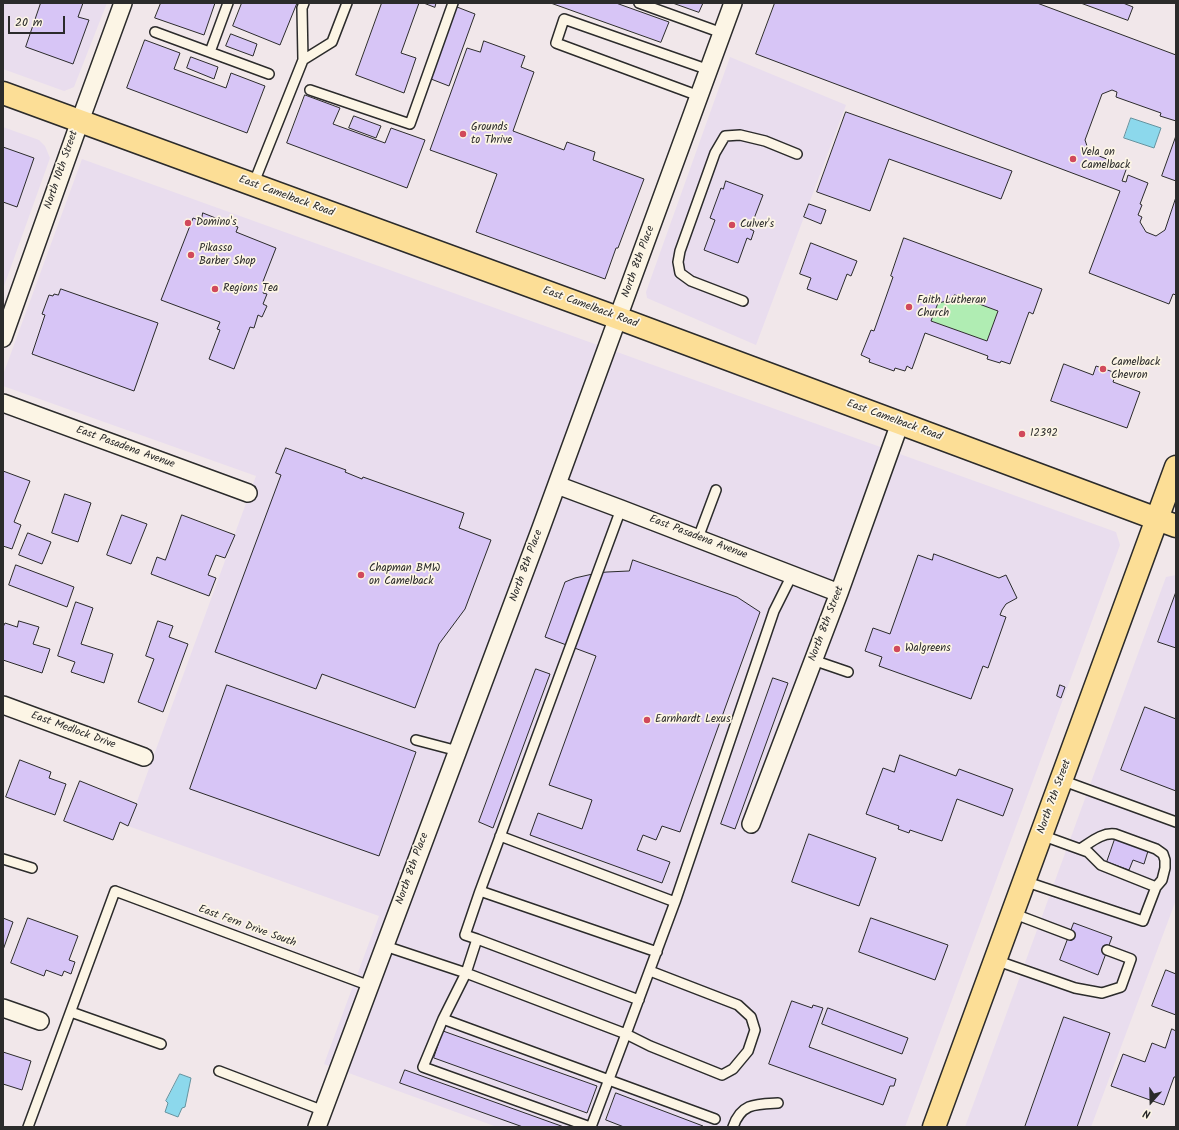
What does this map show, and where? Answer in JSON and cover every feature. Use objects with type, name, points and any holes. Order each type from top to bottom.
[{"type":"main road","name":"East Camelback Road","points":[[3,93],[618,318],[1166,523]]},
{"type":"main road","name":"North 7th Street","points":[[934,1127],[1061,780],[1166,523],[1176,467]]},
{"type":"street","name":"North 10th Street","points":[[3,338],[123,3]]},
{"type":"street","name":"North 8th Place","points":[[317,1127],[557,486],[733,3]]},
{"type":"street","name":"East Pasadena Avenue","points":[[3,403],[248,493]]},
{"type":"street","name":"North 8th Street","points":[[751,824],[839,593],[900,424]]},
{"type":"street","name":"East Pasadena Avenue","points":[[557,486],[698,538],[839,593]]},
{"type":"street","name":"East Medlock Drive","points":[[3,705],[144,757]]},
{"type":"street","points":[[3,1008],[40,1021]]},
{"type":"lane","points":[[210,52],[228,3]]},
{"type":"lane","points":[[253,185],[304,60],[302,8],[304,3]]},
{"type":"lane","points":[[304,60],[332,42],[347,3]]},
{"type":"lane","points":[[310,90],[410,124],[453,3]]},
{"type":"lane","points":[[639,3],[722,33]]},
{"type":"lane","points":[[699,96],[556,43],[564,19],[709,70]]},
{"type":"lane","points":[[155,32],[269,74]]},
{"type":"lane","points":[[743,301],[691,281],[680,273],[678,262],[680,251],[716,153],[726,136],[740,135],[765,141],[797,154]]},
{"type":"lane","points":[[698,538],[716,490]]},
{"type":"lane","points":[[621,509],[465,935],[639,1000]]},
{"type":"lane","points":[[477,939],[466,973],[443,1019],[423,1067],[591,1127],[675,902],[774,611],[792,575]]},
{"type":"lane","points":[[813,660],[848,672]]},
{"type":"lane","points":[[416,740],[458,751]]},
{"type":"lane","points":[[1061,780],[1176,822]]},
{"type":"lane","points":[[1024,880],[1143,921],[1156,887],[1162,880],[1165,860],[1163,854],[1156,849],[1109,833],[1080,849]]},
{"type":"lane","points":[[1041,835],[1088,852],[1101,865],[1156,887]]},
{"type":"lane","points":[[500,836],[675,902]]},
{"type":"lane","points":[[3,858],[32,868]]},
{"type":"lane","name":"East Fern Drive South","points":[[71,1012],[115,891],[370,986]]},
{"type":"lane","points":[[480,891],[656,952]]},
{"type":"lane","points":[[1012,913],[1070,935]]},
{"type":"lane","points":[[385,946],[466,973],[626,1034],[650,1046],[722,1075],[734,1069],[748,1051],[755,1030],[751,1017],[738,1005],[650,971]]},
{"type":"lane","points":[[995,960],[1069,986],[1102,992],[1121,987],[1131,959],[1107,950]]},
{"type":"lane","points":[[28,1127],[71,1012],[161,1044]]},
{"type":"lane","points":[[443,1019],[715,1119]]},
{"type":"lane","points":[[219,1071],[324,1110]]},
{"type":"lane","points":[[733,1127],[736,1118],[741,1112],[754,1104],[778,1103]]},
{"type":"shaded area","points":[[3,3],[107,3],[74,87],[64,91],[3,69]]},
{"type":"shaded area","points":[[730,57],[846,105],[756,345],[647,298],[646,292]]},
{"type":"shaded area","points":[[3,127],[39,140],[45,146],[50,158],[3,289]]},
{"type":"shaded area","points":[[82,159],[1116,532],[1120,545],[905,1127],[497,1127],[324,1064],[379,916],[128,826],[256,476],[3,386],[3,375]]},
{"type":"shaded area","points":[[1176,575],[1176,900],[1091,1127],[965,1127],[1166,577]]},
{"type":"green space","points":[[955,295],[998,311],[987,341],[931,321],[938,303],[947,301]]},
{"type":"water","points":[[1131,118],[1161,128],[1154,148],[1124,138]]},
{"type":"water","points":[[180,1074],[191,1078],[185,1107],[182,1108],[178,1117],[165,1112],[168,1103],[166,1101]]},
{"type":"building","points":[[41,3],[83,3],[78,17],[89,20],[73,64],[26,47]]},
{"type":"building","points":[[161,3],[215,3],[204,35],[155,18]]},
{"type":"building","points":[[242,3],[297,3],[280,45],[233,26]]},
{"type":"building","points":[[382,3],[419,3],[401,53],[416,58],[404,93],[356,75]]},
{"type":"building","points":[[424,3],[436,3],[435,7]]},
{"type":"building","points":[[551,3],[616,3],[669,22],[661,42]]},
{"type":"building","points":[[673,3],[703,3],[699,12]]},
{"type":"building","name":"Vela on Camelback","points":[[775,3],[1037,3],[1176,55],[1176,121],[1160,116],[1161,113],[1116,97],[1117,92],[1112,90],[1102,94],[1085,140],[1089,152],[1127,167],[1122,181],[1126,182],[1128,175],[1148,183],[1140,204],[1142,205],[1138,215],[1142,217],[1140,222],[1146,232],[1156,236],[1165,230],[1176,197],[1176,295],[1173,294],[1169,304],[1089,273],[1120,191],[756,54]]},
{"type":"building","points":[[1081,3],[1123,3],[1133,7],[1128,20]]},
{"type":"building","points":[[457,7],[475,14],[449,86],[431,79]]},
{"type":"building","points":[[231,34],[257,44],[253,56],[226,46]]},
{"type":"building","points":[[145,40],[180,53],[174,69],[226,88],[231,73],[265,86],[247,133],[127,88]]},
{"type":"building","points":[[484,41],[525,56],[521,67],[534,72],[513,131],[564,150],[567,142],[595,152],[593,160],[644,179],[605,279],[476,232],[497,174],[430,150],[467,48],[480,52]]},
{"type":"building","points":[[191,57],[218,67],[214,79],[187,68]]},
{"type":"building","points":[[305,95],[340,108],[333,124],[385,143],[391,128],[425,140],[407,188],[287,143]]},
{"type":"building","points":[[846,112],[1012,171],[1001,199],[889,159],[870,211],[817,192]]},
{"type":"building","points":[[354,116],[381,126],[376,138],[349,128]]},
{"type":"building","name":"Vela on Camelback","points":[[1176,136],[1176,181],[1162,176]]},
{"type":"building","points":[[3,147],[34,158],[17,207],[3,202]]},
{"type":"building","name":"Culver's","points":[[726,181],[763,195],[750,229],[754,231],[751,240],[747,238],[738,263],[704,250],[715,220],[710,218],[721,188],[723,189]]},
{"type":"building","points":[[809,204],[826,210],[821,224],[804,217]]},
{"type":"building","name":"Regions Tea","points":[[203,213],[238,227],[236,232],[276,248],[262,284],[266,285],[263,293],[267,294],[263,304],[267,306],[262,317],[258,315],[254,328],[250,327],[234,369],[209,359],[220,330],[217,329],[220,322],[161,300],[193,218],[201,221]]},
{"type":"building","name":"Faith Lutheran Church","points":[[904,238],[1042,289],[1033,314],[1029,312],[1010,364],[987,359],[988,356],[925,333],[912,369],[907,366],[905,371],[895,368],[894,371],[869,362],[870,359],[861,355],[871,330],[874,331],[893,277],[891,276]],"holes":[[[955,295],[998,311],[987,341],[931,321],[938,303],[947,301]]]},
{"type":"building","points":[[811,243],[857,261],[851,276],[847,274],[837,300],[807,289],[811,278],[800,274]]},
{"type":"building","points":[[61,289],[158,323],[134,391],[32,354],[45,315],[42,314],[49,295],[58,295]]},
{"type":"building","points":[[1064,364],[1093,375],[1096,366],[1116,373],[1113,382],[1140,392],[1127,428],[1051,401]]},
{"type":"building","name":"Chapman BMW on Camelback","points":[[286,448],[346,470],[345,472],[362,479],[363,477],[464,513],[459,528],[491,540],[465,609],[439,644],[415,708],[322,674],[316,689],[215,652],[281,475],[276,473]]},
{"type":"building","points":[[3,471],[30,481],[14,522],[21,525],[12,549],[3,546]]},
{"type":"building","points":[[65,494],[91,503],[78,542],[52,533]]},
{"type":"building","points":[[122,515],[147,524],[131,564],[107,555]]},
{"type":"building","points":[[182,515],[235,535],[225,558],[216,555],[208,575],[216,578],[209,596],[151,574],[157,557],[165,560]]},
{"type":"building","points":[[28,533],[51,542],[42,564],[19,555]]},
{"type":"building","name":"Walgreens","points":[[934,554],[999,578],[1006,575],[1017,598],[1006,604],[1002,610],[1000,615],[1006,617],[988,668],[983,666],[971,699],[879,666],[882,657],[865,651],[873,628],[890,634],[918,555],[932,560]]},
{"type":"building","name":"Earnhardt Lexus","points":[[633,560],[737,597],[760,612],[680,832],[662,826],[656,840],[643,835],[637,850],[670,862],[662,883],[530,835],[538,813],[582,829],[592,800],[549,785],[596,656],[545,637],[565,582],[597,573],[629,571]]},
{"type":"building","points":[[16,565],[74,587],[67,607],[9,585]]},
{"type":"building","points":[[1176,592],[1176,648],[1158,642]]},
{"type":"building","points":[[76,602],[93,608],[81,644],[113,654],[104,683],[71,672],[75,662],[58,656]]},
{"type":"building","points":[[19,621],[39,627],[33,644],[50,649],[42,673],[3,660],[3,627],[5,623],[17,627]]},
{"type":"building","points":[[158,621],[173,626],[169,637],[188,644],[163,712],[138,702],[154,659],[146,656]]},
{"type":"building","points":[[536,669],[550,674],[493,828],[479,822]]},
{"type":"building","points":[[773,678],[788,683],[735,829],[721,824]]},
{"type":"building","points":[[227,685],[416,752],[379,856],[190,789]]},
{"type":"building","points":[[1060,685],[1065,687],[1061,698],[1057,696]]},
{"type":"building","points":[[1145,707],[1176,719],[1176,791],[1121,770]]},
{"type":"building","points":[[900,755],[956,776],[959,769],[1013,789],[1003,816],[957,799],[942,841],[910,830],[909,833],[898,829],[899,826],[866,814],[883,768],[894,772]]},
{"type":"building","points":[[20,760],[51,772],[49,778],[66,784],[55,815],[6,797]]},
{"type":"building","points":[[80,781],[137,804],[128,826],[120,822],[113,840],[64,821]]},
{"type":"building","points":[[809,834],[876,858],[859,906],[792,882]]},
{"type":"building","points":[[1115,839],[1148,851],[1144,864],[1133,860],[1129,870],[1107,862]]},
{"type":"building","points":[[3,918],[13,922],[3,950]]},
{"type":"building","points":[[28,918],[78,936],[69,960],[75,962],[71,974],[64,971],[62,976],[46,970],[44,976],[11,963]]},
{"type":"building","points":[[871,918],[948,945],[935,980],[859,952]]},
{"type":"building","points":[[1074,923],[1112,937],[1098,975],[1060,960]]},
{"type":"building","points":[[1166,970],[1176,974],[1176,1015],[1152,1006]]},
{"type":"building","points":[[792,1001],[812,1008],[813,1005],[823,1008],[809,1047],[896,1079],[894,1086],[890,1086],[883,1105],[769,1064]]},
{"type":"building","points":[[828,1008],[908,1038],[902,1054],[822,1024]]},
{"type":"building","points":[[1064,1017],[1110,1033],[1077,1127],[1025,1127]]},
{"type":"building","points":[[1172,1029],[1176,1031],[1176,1077],[1174,1077],[1164,1105],[1111,1086],[1123,1054],[1145,1062],[1152,1043],[1165,1048]]},
{"type":"building","points":[[443,1031],[597,1086],[587,1113],[434,1058]]},
{"type":"building","points":[[3,1052],[31,1061],[22,1090],[3,1084]]},
{"type":"building","points":[[405,1070],[564,1127],[523,1127],[400,1083]]},
{"type":"building","points":[[616,1093],[703,1127],[624,1127],[606,1120]]},
{"type":"place","name":"Grounds to Thrive","points":[[463,134]]},
{"type":"place","name":"Vela on Camelback","points":[[1073,159]]},
{"type":"place","name":"Domino's","points":[[188,223]]},
{"type":"place","name":"Culver's","points":[[732,225]]},
{"type":"place","name":"Pikasso Barber Shop","points":[[191,255]]},
{"type":"place","name":"Regions Tea","points":[[215,289]]},
{"type":"place","name":"Faith Lutheran Church","points":[[909,307]]},
{"type":"place","name":"Camelback Chevron","points":[[1103,369]]},
{"type":"place","name":"12392","points":[[1022,434]]},
{"type":"place","name":"Chapman BMW on Camelback","points":[[361,575]]},
{"type":"place","name":"Walgreens","points":[[897,649]]},
{"type":"place","name":"Earnhardt Lexus","points":[[647,720]]}]
